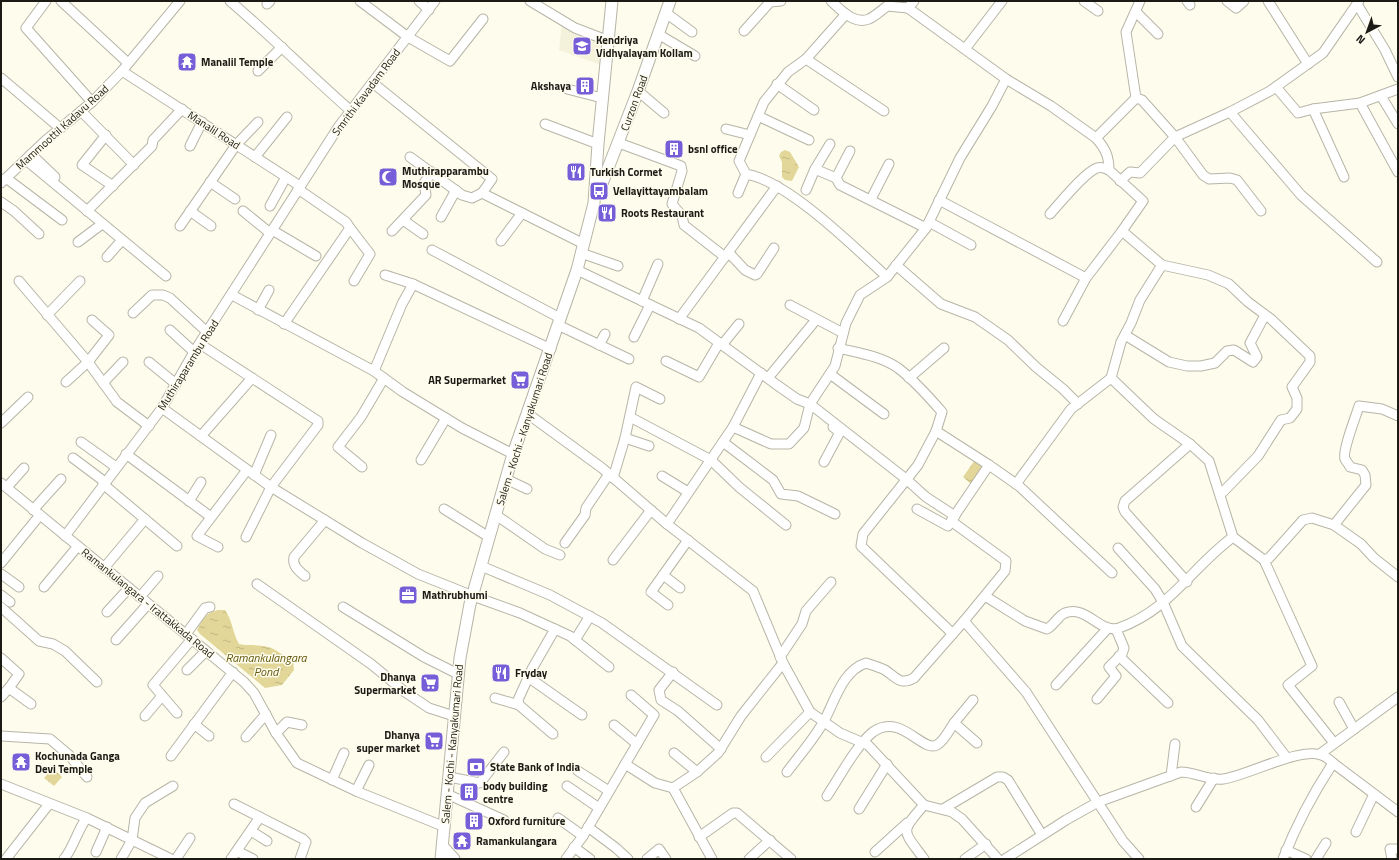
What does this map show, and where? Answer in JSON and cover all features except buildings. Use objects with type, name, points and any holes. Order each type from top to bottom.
[{"type":"main road","name":"Salem - Kochi - Kanyakumari Road","points":[[441,859],[458,674],[472,596],[513,454],[551,349],[577,270],[594,204],[602,98],[612,1]]},
{"type":"main road","name":"Curzon Road","points":[[594,204],[619,143],[670,1]]},
{"type":"main road","points":[[443,847],[454,859]]},
{"type":"street","points":[[46,1],[26,28],[92,102]]},
{"type":"street","name":"Manalil Road","points":[[61,1],[126,69],[182,109],[286,177],[346,222],[370,254],[354,281]]},
{"type":"street","name":"Mammoottil Kadavu Road","points":[[3,180],[60,128],[92,102],[126,69],[180,1]]},
{"type":"street","points":[[230,1],[351,111]]},
{"type":"street","points":[[360,1],[408,37],[450,61],[483,19]]},
{"type":"street","points":[[419,1],[429,10]]},
{"type":"street","name":"Smrithi Kavadam Road","points":[[299,188],[351,111],[435,1]]},
{"type":"street","points":[[530,1],[575,28],[608,41]]},
{"type":"street","points":[[744,31],[770,2],[781,1]]},
{"type":"street","points":[[831,1],[846,14],[858,20],[869,19],[887,6],[908,8],[1006,79],[1051,106],[1096,138],[1105,149],[1109,160],[1109,170]]},
{"type":"street","points":[[908,8],[914,1]]},
{"type":"street","points":[[965,49],[1002,1]]},
{"type":"street","points":[[1084,1],[1098,11]]},
{"type":"street","points":[[1136,98],[1126,32],[1140,1]]},
{"type":"street","points":[[1227,1],[1236,8],[1244,1]]},
{"type":"street","points":[[1268,1],[1308,64]]},
{"type":"street","points":[[1120,181],[1130,172],[1140,174],[1175,136],[1230,112],[1276,87],[1323,53],[1358,3],[1385,50],[1398,77]]},
{"type":"street","points":[[666,12],[692,32]]},
{"type":"street","points":[[1136,12],[1158,34]]},
{"type":"street","points":[[738,193],[746,174],[740,161],[764,102],[788,72],[806,59],[846,14]]},
{"type":"street","points":[[658,34],[695,56]]},
{"type":"street","points":[[258,71],[282,47]]},
{"type":"street","points":[[806,59],[884,110]]},
{"type":"street","points":[[1,78],[60,128]]},
{"type":"street","points":[[733,427],[771,444],[790,444],[804,428],[809,407],[835,366],[838,348],[843,333],[860,295],[887,277],[928,225],[960,158],[992,106],[1006,79]]},
{"type":"street","points":[[373,83],[492,179],[482,193],[472,198],[456,190],[410,157]]},
{"type":"street","points":[[777,84],[814,110]]},
{"type":"street","points":[[1276,87],[1298,113],[1313,109],[1360,102],[1398,89]]},
{"type":"street","points":[[567,89],[602,98]]},
{"type":"street","points":[[638,91],[664,113]]},
{"type":"street","points":[[1381,96],[1398,124]]},
{"type":"street","points":[[1136,98],[1142,100],[1175,136],[1203,175],[1208,179],[1230,178],[1237,180],[1261,211]]},
{"type":"street","points":[[1096,138],[1136,98]]},
{"type":"street","points":[[1360,102],[1398,172]]},
{"type":"street","points":[[87,211],[152,146],[153,140],[182,109]]},
{"type":"street","points":[[1313,109],[1344,177]]},
{"type":"street","points":[[81,111],[134,165]]},
{"type":"street","points":[[1230,112],[1301,195],[1376,262]]},
{"type":"street","points":[[758,116],[809,140]]},
{"type":"street","points":[[255,157],[287,117]]},
{"type":"street","points":[[190,146],[202,122]]},
{"type":"street","points":[[180,226],[236,144],[258,122]]},
{"type":"street","points":[[545,124],[598,144]]},
{"type":"street","points":[[726,129],[750,135]]},
{"type":"street","points":[[106,135],[82,165],[113,186]]},
{"type":"street","points":[[619,143],[680,166],[682,171],[672,204],[682,216],[684,225],[727,255],[745,270],[754,275],[757,274],[774,248]]},
{"type":"street","points":[[806,190],[830,144]]},
{"type":"street","points":[[836,178],[850,151]]},
{"type":"street","points":[[28,157],[55,177]]},
{"type":"street","points":[[28,157],[102,224],[166,276]]},
{"type":"street","points":[[871,199],[890,164]]},
{"type":"street","points":[[1050,214],[1085,176],[1097,168],[1103,167],[1109,170],[1143,201],[1086,278],[1063,321]]},
{"type":"street","points":[[816,169],[836,178],[840,185],[971,245]]},
{"type":"street","points":[[392,231],[426,195],[424,183],[432,172]]},
{"type":"street","points":[[746,174],[757,176],[777,186],[832,227],[887,277]]},
{"type":"street","points":[[270,206],[286,177]]},
{"type":"street","points":[[3,180],[62,220]]},
{"type":"street","points":[[210,182],[235,199]]},
{"type":"street","points":[[679,318],[777,186]]},
{"type":"street","name":"Muthiraparambu Road","points":[[65,536],[162,408],[194,352],[232,295],[299,188]]},
{"type":"street","points":[[441,217],[456,190]]},
{"type":"street","points":[[482,193],[522,213],[582,248],[618,266]]},
{"type":"street","points":[[939,200],[1086,278]]},
{"type":"street","points":[[1,202],[14,211],[39,234]]},
{"type":"street","points":[[190,211],[211,226]]},
{"type":"street","points":[[243,211],[271,231],[316,256]]},
{"type":"street","points":[[501,241],[522,213]]},
{"type":"street","points":[[403,220],[423,234]]},
{"type":"street","points":[[78,242],[102,224]]},
{"type":"street","points":[[284,324],[350,228]]},
{"type":"street","points":[[1122,230],[1162,265],[1208,275],[1229,284],[1310,356],[1310,362],[1292,387],[1297,398],[1297,409],[1290,418],[1281,420],[1258,456],[1221,494]]},
{"type":"street","points":[[107,257],[122,240]]},
{"type":"street","points":[[432,250],[599,345],[629,359]]},
{"type":"street","points":[[634,337],[658,264]]},
{"type":"street","points":[[896,265],[940,304],[974,317],[1008,340],[1078,404]]},
{"type":"street","points":[[1016,484],[1071,409],[1111,378],[1120,342],[1125,335],[1140,300],[1162,265]]},
{"type":"street","points":[[577,270],[699,328],[906,479],[926,497],[955,516]]},
{"type":"street","points":[[385,275],[413,284],[551,349]]},
{"type":"street","points":[[19,281],[88,362],[117,402],[149,426]]},
{"type":"street","points":[[47,315],[80,281]]},
{"type":"street","points":[[374,371],[402,304],[413,284]]},
{"type":"street","points":[[258,310],[269,290]]},
{"type":"street","points":[[133,313],[152,295],[164,295],[170,298],[207,332]]},
{"type":"street","points":[[232,295],[374,371],[403,392],[446,418],[513,454]]},
{"type":"street","points":[[790,304],[843,333]]},
{"type":"street","points":[[1125,335],[1169,362],[1187,366],[1201,366],[1215,363],[1227,351],[1234,350],[1253,362],[1257,357],[1250,343],[1265,315]]},
{"type":"street","points":[[66,382],[88,362],[110,335],[92,320]]},
{"type":"street","points":[[667,524],[733,427],[764,376],[815,321]]},
{"type":"street","points":[[666,361],[699,377],[720,344],[739,324]]},
{"type":"street","points":[[170,330],[194,352]]},
{"type":"street","points":[[599,345],[605,334]]},
{"type":"street","points":[[200,344],[318,421],[318,425],[271,487],[246,537]]},
{"type":"street","points":[[838,348],[874,357],[897,367],[942,412],[936,431],[918,465],[863,534],[861,546],[953,634]]},
{"type":"street","points":[[909,378],[944,348]]},
{"type":"street","points":[[103,383],[123,362]]},
{"type":"street","points":[[149,362],[176,384]]},
{"type":"street","points":[[828,376],[850,394]]},
{"type":"street","points":[[828,376],[884,414]]},
{"type":"street","points":[[201,436],[252,378]]},
{"type":"street","points":[[362,466],[338,446],[361,416],[384,378]]},
{"type":"street","points":[[1111,378],[1154,419],[1190,444],[1209,461],[1221,494],[1233,537],[1264,560],[1312,666],[1288,685],[1334,744]]},
{"type":"street","points":[[565,542],[585,515],[586,508],[611,476],[625,438],[636,387],[660,399]]},
{"type":"street","points":[[1,423],[28,397]]},
{"type":"street","points":[[1334,525],[1366,485],[1362,470],[1350,467],[1344,458],[1344,449],[1350,436],[1359,406],[1382,409],[1398,416]]},
{"type":"street","points":[[809,407],[840,432],[824,462]]},
{"type":"street","points":[[162,408],[271,487],[418,574],[472,596],[520,612],[575,640],[610,667]]},
{"type":"street","points":[[528,414],[611,476],[667,524],[752,591],[781,660],[810,712],[840,734],[868,745],[924,805],[943,810],[962,818],[998,859]]},
{"type":"street","points":[[630,417],[711,460],[739,488],[786,525]]},
{"type":"street","points":[[421,460],[446,418]]},
{"type":"street","points":[[936,431],[1016,484],[1112,573]]},
{"type":"street","points":[[218,548],[197,536],[211,517],[251,473],[271,435]]},
{"type":"street","points":[[625,438],[649,446]]},
{"type":"street","points":[[81,442],[116,467]]},
{"type":"street","points":[[723,442],[773,480],[781,494],[798,496],[835,514]]},
{"type":"street","points":[[1187,582],[1123,507],[1125,501],[1190,444]]},
{"type":"street","points":[[126,454],[211,517]]},
{"type":"street","points":[[73,458],[176,546]]},
{"type":"street","points":[[787,772],[824,722],[837,692],[858,665],[866,663],[885,670],[899,681],[907,681],[914,678],[953,634],[1005,571],[1006,561],[951,521],[989,465]]},
{"type":"street","points":[[4,485],[24,468]]},
{"type":"street","points":[[662,476],[688,492]]},
{"type":"street","points":[[1,562],[61,479]]},
{"type":"street","points":[[506,479],[527,489]]},
{"type":"street","points":[[189,501],[201,482]]},
{"type":"street","name":"Ramankulangara - Irattakkada Road","points":[[4,485],[233,672],[254,692],[276,733],[297,763],[356,791],[445,827]]},
{"type":"street","points":[[444,509],[490,537]]},
{"type":"street","points":[[917,509],[948,526]]},
{"type":"street","points":[[613,560],[651,510]]},
{"type":"street","points":[[496,515],[545,549],[560,554]]},
{"type":"street","points":[[1264,560],[1269,558],[1303,520],[1312,518],[1334,525],[1361,544],[1374,558],[1398,577]]},
{"type":"street","points":[[104,568],[145,519]]},
{"type":"street","points":[[305,576],[295,566],[293,562],[294,557],[325,520]]},
{"type":"street","points":[[1056,685],[1112,628],[1135,622],[1151,613],[1187,582],[1224,544],[1233,537]]},
{"type":"street","points":[[668,605],[651,592],[688,540]]},
{"type":"street","points":[[44,587],[78,546]]},
{"type":"street","points":[[1118,548],[1146,577],[1163,602],[1182,646],[1258,720],[1287,758]]},
{"type":"street","points":[[481,566],[550,596],[590,616],[673,672],[717,705]]},
{"type":"street","points":[[1,574],[19,587]]},
{"type":"street","points":[[663,575],[680,588]]},
{"type":"street","points":[[140,597],[158,576]]},
{"type":"street","points":[[673,788],[697,772],[721,749],[741,716],[781,660],[802,624],[806,611],[830,582]]},
{"type":"street","points":[[257,584],[371,664],[405,692],[429,708],[454,716]]},
{"type":"street","points":[[106,612],[129,588]]},
{"type":"street","points":[[1,595],[10,602]]},
{"type":"street","points":[[985,596],[1025,621],[1047,629],[1065,613],[1074,612],[1086,614],[1112,628],[1124,648],[1122,654],[1109,667],[1116,676],[1097,699]]},
{"type":"street","points":[[116,640],[148,604]]},
{"type":"street","points":[[1,607],[39,641],[53,644],[65,651],[97,682]]},
{"type":"street","points":[[177,713],[153,685],[189,637],[205,608],[210,607]]},
{"type":"street","points":[[343,607],[424,657],[458,674]]},
{"type":"street","points":[[575,640],[590,616]]},
{"type":"street","points":[[964,621],[1026,692],[1123,842],[1139,859]]},
{"type":"street","points":[[519,705],[518,700],[528,677],[555,629]]},
{"type":"street","points":[[187,670],[206,651]]},
{"type":"street","points":[[1119,656],[1168,703]]},
{"type":"street","points":[[1,658],[19,674],[1,697]]},
{"type":"street","points":[[171,756],[233,672]]},
{"type":"street","points":[[566,859],[583,836],[654,715],[661,700],[659,690],[673,672]]},
{"type":"street","points":[[528,677],[582,715]]},
{"type":"street","points":[[9,688],[31,704]]},
{"type":"street","points":[[631,695],[654,715]]},
{"type":"street","points":[[145,716],[162,696]]},
{"type":"street","points":[[1005,859],[1098,802],[1181,772],[1189,772],[1223,779],[1287,758],[1320,754],[1398,697]]},
{"type":"street","points":[[495,698],[519,705],[553,734]]},
{"type":"street","points":[[661,700],[678,711],[721,749]]},
{"type":"street","points":[[826,796],[862,743],[874,731],[889,726],[904,729],[924,744],[933,746],[939,744],[973,700]]},
{"type":"street","points":[[1339,702],[1354,730]]},
{"type":"street","points":[[766,757],[810,712]]},
{"type":"street","points":[[246,737],[266,714]]},
{"type":"street","points":[[276,733],[287,722],[302,725]]},
{"type":"street","points":[[954,723],[977,743]]},
{"type":"street","points":[[194,724],[209,736]]},
{"type":"street","points":[[614,725],[637,744]]},
{"type":"street","points":[[1,736],[50,739],[69,755],[87,777]]},
{"type":"street","points":[[1171,776],[1175,744]]},
{"type":"street","points":[[449,776],[480,784],[504,752]]},
{"type":"street","points":[[332,780],[344,753]]},
{"type":"street","points":[[674,753],[697,772]]},
{"type":"street","points":[[1320,754],[1398,812]]},
{"type":"street","points":[[1306,859],[1284,855],[1300,817],[1333,763]]},
{"type":"street","points":[[625,764],[655,783],[673,788],[712,859]]},
{"type":"street","points":[[859,809],[886,764]]},
{"type":"street","points":[[356,791],[369,766]]},
{"type":"street","points":[[578,771],[609,791]]},
{"type":"street","points":[[943,810],[997,777],[1003,777],[1008,780],[1042,835]]},
{"type":"street","points":[[1196,807],[1214,778]]},
{"type":"street","points":[[1,784],[108,827],[170,859]]},
{"type":"street","points":[[121,859],[132,840],[134,818],[145,804],[173,786]]},
{"type":"street","points":[[567,786],[600,808]]},
{"type":"street","points":[[447,794],[504,820]]},
{"type":"street","points":[[1356,832],[1374,794]]},
{"type":"street","points":[[6,859],[49,804]]},
{"type":"street","points":[[234,804],[303,838],[306,842],[306,846],[300,859]]},
{"type":"street","points":[[875,852],[907,823],[924,805]]},
{"type":"street","points":[[699,837],[733,813],[741,815],[791,859]]},
{"type":"street","points":[[231,859],[260,817]]},
{"type":"street","points":[[64,859],[72,850],[83,822],[87,818]]},
{"type":"street","points":[[558,818],[583,836]]},
{"type":"street","points":[[907,823],[907,836],[922,858]]},
{"type":"street","points":[[96,852],[108,827]]},
{"type":"street","points":[[588,827],[628,859]]},
{"type":"street","points":[[251,831],[267,841]]},
{"type":"street","points":[[176,859],[190,838]]},
{"type":"street","points":[[749,859],[770,840]]},
{"type":"street","points":[[1316,859],[1326,843]]},
{"type":"street","points":[[965,859],[986,844]]},
{"type":"street","points":[[574,847],[590,859]]},
{"type":"street","points":[[1392,859],[1390,849],[1398,848]]},
{"type":"street","points":[[647,859],[659,849],[666,859]]},
{"type":"street","points":[[237,851],[253,859]]},
{"type":"shaded area","name":"Kendriya Vidhyalayam Kollam","points":[[562,21],[605,42],[601,65],[559,50]]},
{"type":"water","points":[[785,150],[790,152],[799,167],[792,181],[785,180],[782,177],[782,162],[779,156],[781,152]]},
{"type":"water","points":[[975,460],[983,468],[971,484],[963,477]]},
{"type":"water","name":"Ramankulangara Pond","points":[[225,610],[228,614],[239,644],[271,648],[293,662],[294,670],[282,685],[265,688],[200,634],[197,630],[203,619],[210,612]]},
{"type":"water","points":[[53,768],[62,777],[54,786],[44,778]]},
{"type":"place","name":"Kendriya Vidhyalayam Kollam","points":[[582,46]]},
{"type":"place","name":"Manalil Temple","points":[[187,62]]},
{"type":"place","name":"Akshaya","points":[[585,86]]},
{"type":"place","name":"bsnl office","points":[[674,149]]},
{"type":"place","name":"Turkish Cormet","points":[[576,172]]},
{"type":"place","name":"Muthirapparambu Mosque","points":[[388,177]]},
{"type":"place","name":"Vellayittayambalam","points":[[599,191]]},
{"type":"place","name":"Roots Restaurant","points":[[607,213]]},
{"type":"place","name":"AR Supermarket","points":[[520,380]]},
{"type":"place","name":"Mathrubhumi","points":[[408,595]]},
{"type":"place","name":"Fryday","points":[[501,673]]},
{"type":"place","name":"Dhanya Supermarket","points":[[430,683]]},
{"type":"place","name":"Dhanya super market","points":[[434,741]]},
{"type":"place","name":"Kochunada Ganga Devi Temple","points":[[21,762]]},
{"type":"place","name":"State Bank of India","points":[[476,767]]},
{"type":"place","name":"body building centre","points":[[469,792]]},
{"type":"place","name":"Oxford furniture","points":[[474,821]]},
{"type":"place","name":"Ramankulangara","points":[[462,841]]}]
